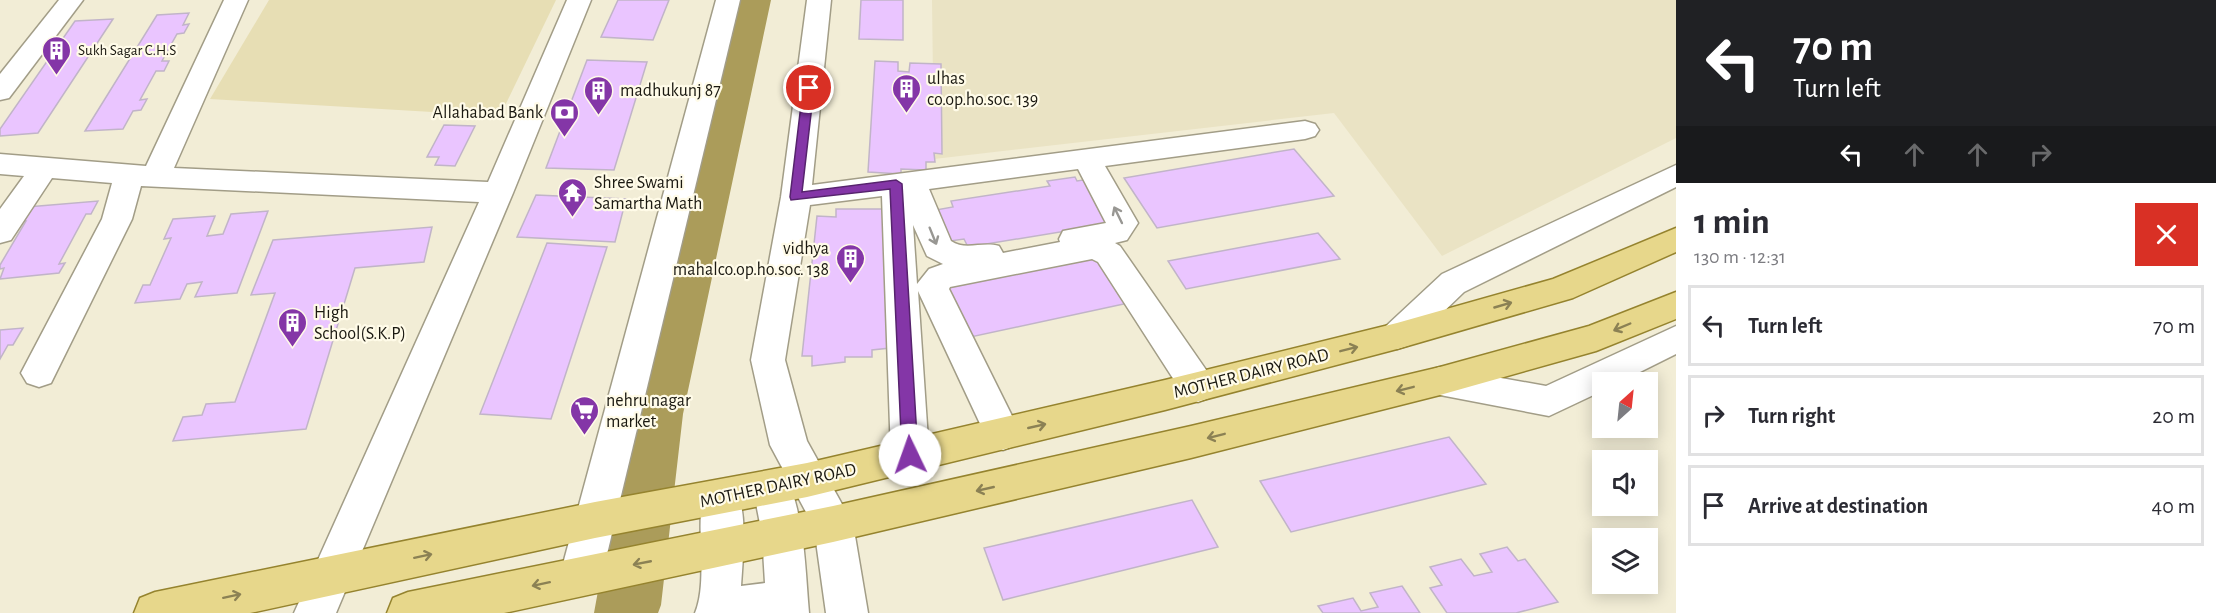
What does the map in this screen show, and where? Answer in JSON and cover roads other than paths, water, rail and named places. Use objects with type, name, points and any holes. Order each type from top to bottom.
[{"type":"main road","name":"MOTHER DAIRY ROAD","points":[[155,613],[607,518],[790,484],[1197,387],[1397,336],[1562,289],[1676,239]]},
{"type":"main road","points":[[408,613],[590,573],[833,524],[1191,442],[1440,381],[1596,338],[1676,304]]},
{"type":"street","points":[[0,92],[71,0]]},
{"type":"street","points":[[39,373],[117,219],[143,176],[236,0]]},
{"type":"street","points":[[315,613],[334,574],[579,0]]},
{"type":"street","points":[[590,573],[607,518],[728,0]]},
{"type":"street","points":[[707,500],[704,550],[717,611],[787,607],[782,534],[790,484],[789,445],[768,360],[796,197],[819,0]]},
{"type":"street","points":[[796,197],[1305,130]]},
{"type":"street","points":[[903,183],[938,248],[953,257],[969,257],[1116,232],[1123,223],[1087,159]]},
{"type":"street","points":[[0,164],[143,176],[498,193]]},
{"type":"street","points":[[0,231],[44,168]]},
{"type":"street","name":"MOTHER DAIRY ROAD","points":[[1397,336],[1453,283],[1676,175]]},
{"type":"street","points":[[903,183],[910,455]]},
{"type":"street","points":[[1003,434],[932,287],[940,278],[1089,248],[1103,250],[1109,254],[1197,387]]},
{"type":"street","points":[[1440,381],[1549,401],[1676,339]]},
{"type":"street","points":[[790,484],[833,524],[847,613]]},
{"type":"place","name":"Sukh Sagar C.H.S","points":[[57,76]]},
{"type":"place","name":"ulhas co.op.ho.soc. 139","points":[[906,114]]},
{"type":"place","name":"madhukunj 87","points":[[599,116]]},
{"type":"place","name":"Allahabad Bank","points":[[564,138]]},
{"type":"place","name":"Shree Swami Samartha Math","points":[[573,218]]},
{"type":"place","name":"vidhya mahalco.op.ho.soc. 138","points":[[850,284]]},
{"type":"place","name":"High School(S.K.P)","points":[[293,348]]},
{"type":"place","name":"nehru nagar market","points":[[585,436]]}]
